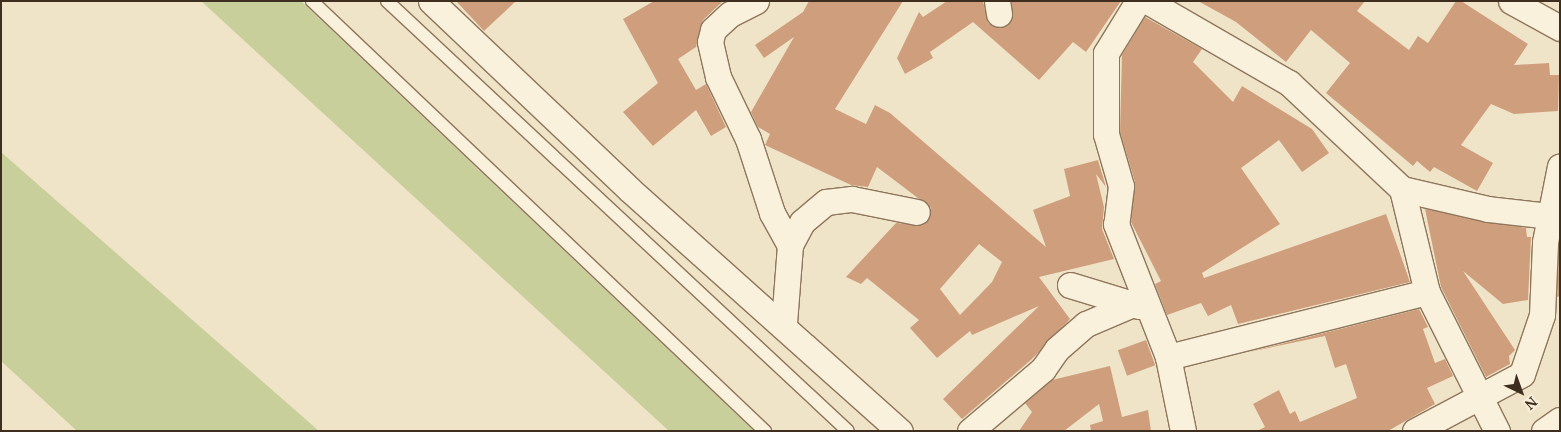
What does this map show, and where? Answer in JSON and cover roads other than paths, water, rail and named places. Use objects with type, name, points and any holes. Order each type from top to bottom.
[{"type":"street","points":[[430,1],[630,190],[784,323],[900,431]]},
{"type":"street","points":[[756,1],[730,14],[713,30],[712,58],[748,139],[772,213],[790,246]]},
{"type":"street","points":[[1138,1],[1106,53],[1106,134],[1121,186],[1116,224],[1139,306],[1168,357],[1183,431]]},
{"type":"street","points":[[1147,1],[1289,82],[1402,189],[1488,209],[1550,216]]},
{"type":"street","points":[[1512,1],[1560,28]]},
{"type":"street","points":[[1415,431],[1479,397],[1512,383],[1530,357],[1542,315],[1550,216],[1560,166]]},
{"type":"street","points":[[1402,189],[1427,292],[1497,431]]},
{"type":"street","points":[[784,323],[790,246],[802,222],[826,202],[852,199],[917,212]]},
{"type":"street","points":[[1070,285],[1139,306]]},
{"type":"street","points":[[1168,357],[1188,348],[1427,292]]},
{"type":"street","points":[[970,431],[1043,370],[1057,349],[1086,324],[1139,306]]},
{"type":"street","points":[[1544,431],[1560,420]]},
{"type":"lane","points":[[312,1],[765,431]]},
{"type":"lane","points":[[387,1],[848,431]]}]
